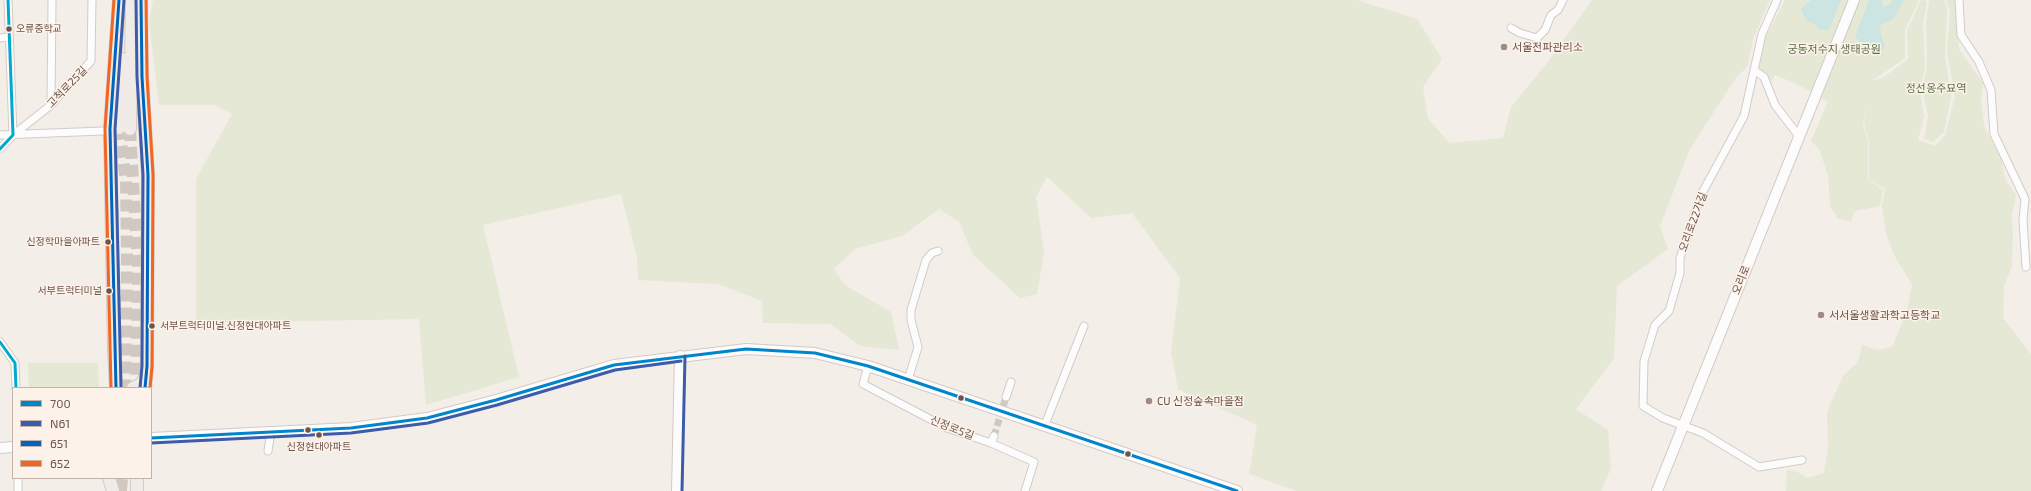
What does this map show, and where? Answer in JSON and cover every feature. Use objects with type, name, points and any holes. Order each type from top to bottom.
[{"type":"main road","points":[[120,0],[123,27],[125,128],[132,0]]},
{"type":"main road","points":[[116,387],[110,129],[120,0]]},
{"type":"main road","points":[[135,387],[145,382],[148,175],[142,77],[141,0]]},
{"type":"main road","name":"오리로","points":[[1657,491],[1798,135],[1854,0]]},
{"type":"main road","points":[[110,387],[114,348]]},
{"type":"main road","points":[[152,438],[351,428],[427,418],[496,400],[614,365],[746,349],[815,353],[868,366],[1237,491]]},
{"type":"main road","points":[[677,491],[680,356]]},
{"type":"main road","points":[[116,372],[122,387]]},
{"type":"main road","points":[[0,448],[12,447]]},
{"type":"main road","points":[[109,479],[113,491]]},
{"type":"main road","points":[[113,491],[114,479]]},
{"type":"main road","points":[[137,479],[137,491]]},
{"type":"street","points":[[8,0],[13,136]]},
{"type":"street","points":[[51,105],[52,0]]},
{"type":"street","name":"고척로25길","points":[[0,149],[13,136],[51,105],[91,61],[92,0]]},
{"type":"street","points":[[1511,28],[1520,33],[1537,38],[1545,30],[1552,15],[1558,10],[1563,0]]},
{"type":"street","name":"오리로22가길","points":[[1683,424],[1663,418],[1643,406],[1644,361],[1655,325],[1669,311],[1680,273],[1680,258],[1701,195],[1744,116],[1762,34],[1777,0]]},
{"type":"street","points":[[1959,0],[1961,35],[1979,62],[1991,90],[1994,134],[2024,200],[2023,220],[2026,267]]},
{"type":"street","points":[[0,38],[9,37]]},
{"type":"street","points":[[1755,71],[1764,77],[1775,106],[1798,135]]},
{"type":"street","points":[[0,135],[13,136],[103,131]]},
{"type":"street","points":[[908,380],[918,347],[911,320],[912,303],[926,260],[932,253],[938,251]]},
{"type":"street","points":[[1044,426],[1084,326]]},
{"type":"street","points":[[0,342],[15,363],[16,387]]},
{"type":"street","name":"신정로5길","points":[[868,366],[863,384],[947,428],[991,443],[1034,462],[1025,491]]},
{"type":"street","points":[[1006,397],[1011,382]]},
{"type":"street","points":[[1683,424],[1703,432],[1759,467],[1802,460]]},
{"type":"street","points":[[268,451],[270,431]]},
{"type":"street","points":[[991,443],[994,436]]},
{"type":"street","points":[[18,479],[18,491]]},
{"type":"green space","points":[[153,0],[1357,0],[1417,19],[1442,59],[1423,87],[1428,119],[1450,143],[1503,138],[1511,107],[1548,62],[1592,0],[1770,0],[1753,39],[1748,66],[1735,79],[1690,149],[1660,226],[1668,249],[1617,286],[1614,358],[1576,409],[1608,430],[1611,468],[1601,491],[1297,491],[1249,474],[1257,425],[1178,389],[1171,352],[1180,278],[1132,213],[1091,218],[1047,177],[1036,197],[1044,252],[1037,294],[1020,298],[973,255],[959,222],[939,209],[902,236],[855,249],[834,269],[845,285],[891,312],[899,350],[860,346],[831,324],[763,323],[762,301],[718,284],[638,280],[637,257],[621,194],[483,225],[519,377],[426,405],[419,319],[196,323],[196,179],[232,114],[215,105],[159,105],[149,22]]},
{"type":"green space","name":"궁동저수지 생태공원","points":[[1785,0],[1919,0],[1905,30],[1905,58],[1872,81],[1884,77],[1908,59],[1907,31],[1921,0],[1925,0],[1927,3],[1923,23],[1925,68],[1920,90],[1924,117],[1918,140],[1935,146],[1945,135],[1955,97],[1947,51],[1950,10],[1946,0],[1955,0],[1959,49],[1983,83],[1981,100],[1984,126],[2002,161],[2005,179],[2016,195],[2012,214],[2012,266],[2004,286],[2003,318],[2031,354],[2031,491],[1786,491],[1787,470],[1796,471],[1807,478],[1824,473],[1828,447],[1827,412],[1843,376],[1858,362],[1862,345],[1877,350],[1892,347],[1907,311],[1912,285],[1894,255],[1886,234],[1882,205],[1885,188],[1869,181],[1869,144],[1864,122],[1868,99],[1863,123],[1868,144],[1868,181],[1883,189],[1880,206],[1855,211],[1851,221],[1838,219],[1830,206],[1828,175],[1819,149],[1811,141],[1828,102],[1797,84],[1775,75],[1770,83],[1757,69],[1764,40]]},
{"type":"green space","name":"정선옹주묘역","points":[[1929,0],[1944,0],[1947,9],[1945,56],[1951,97],[1944,132],[1933,142],[1924,139],[1928,116],[1922,89],[1927,67],[1926,22]]},
{"type":"green space","points":[[28,363],[98,363],[99,387],[29,387]]},
{"type":"water","points":[[1812,0],[1841,0],[1829,30],[1821,30],[1813,23],[1807,21],[1804,16],[1801,8]]},
{"type":"water","points":[[1869,0],[1881,0],[1884,7],[1890,4],[1893,0],[1904,0],[1893,19],[1880,25],[1881,35],[1885,46],[1883,49],[1864,45],[1855,37]]},
{"type":"tunnel","points":[[119,128],[126,181],[127,256],[125,387]]},
{"type":"tunnel","points":[[130,129],[138,266],[136,387]]},
{"type":"tunnel","points":[[994,436],[1006,397]]},
{"type":"tunnel","points":[[121,491],[122,479]]},
{"type":"transit line","points":[[0,149],[13,135],[8,0]]},
{"type":"transit line","name":"652","points":[[111,387],[105,129],[114,0]]},
{"type":"transit line","name":"651","points":[[116,387],[110,129],[119,0]]},
{"type":"transit line","name":"N61","points":[[121,387],[115,129],[124,0]]},
{"type":"transit line","name":"N61","points":[[136,0],[137,77],[143,175],[142,366],[140,387]]},
{"type":"transit line","name":"651","points":[[141,0],[142,77],[148,175],[147,366],[145,387]]},
{"type":"transit line","name":"652","points":[[146,0],[147,77],[153,175],[152,366],[150,387]]},
{"type":"transit line","points":[[0,342],[15,363],[16,387]]},
{"type":"transit line","name":"700","points":[[152,438],[351,428],[427,418],[496,400],[614,365],[746,349],[815,353],[868,366],[1237,491]]},
{"type":"transit line","name":"N61","points":[[682,491],[685,356]]},
{"type":"transit line","name":"N61","points":[[152,443],[351,433],[428,423],[497,405],[615,370],[681,361]]},
{"type":"place","name":"오류중학교","points":[[9,29]]},
{"type":"place","name":"서울전파관리소","points":[[1504,47]]},
{"type":"place","name":"신정학마을아파트","points":[[108,242]]},
{"type":"place","name":"서부트럭터미널","points":[[109,291]]},
{"type":"place","name":"서서울생활과학고등학교","points":[[1821,315]]},
{"type":"place","name":"서부트럭터미널.신정현대아파트","points":[[152,326]]},
{"type":"place","name":"CU 신정숲속마을점","points":[[1149,401]]},
{"type":"place","name":"신정현대아파트","points":[[319,435]]}]
